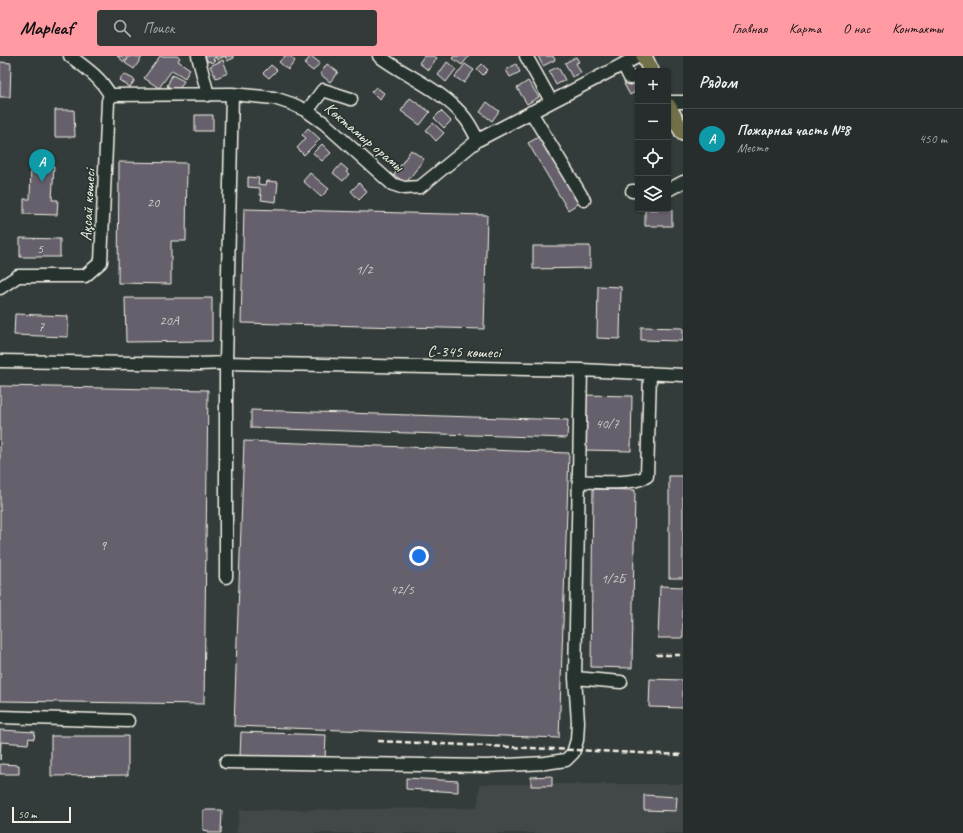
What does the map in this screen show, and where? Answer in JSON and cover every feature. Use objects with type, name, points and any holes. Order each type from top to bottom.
[{"type":"main road","points":[[644,56],[650,68]]},
{"type":"main road","points":[[671,111],[683,133]]},
{"type":"street","points":[[70,56],[94,74],[104,84],[110,95]]},
{"type":"street","points":[[198,56],[208,95]]},
{"type":"street","points":[[379,56],[451,103],[466,118],[478,140]]},
{"type":"street","points":[[526,56],[551,102]]},
{"type":"street","name":"Көктамыр орамы","points":[[110,95],[232,94],[274,98],[307,111],[324,123],[392,184],[404,188],[420,187],[478,140],[639,56]]},
{"type":"street","points":[[623,64],[630,78]]},
{"type":"street","points":[[307,111],[323,90],[351,99]]},
{"type":"street","points":[[226,577],[226,363],[232,94]]},
{"type":"street","name":"Ақсай көшесі","points":[[0,288],[18,276],[86,276],[101,262],[108,101],[110,95]]},
{"type":"street","points":[[671,102],[683,102]]},
{"type":"street","points":[[531,112],[584,200]]},
{"type":"street","points":[[671,188],[683,182]]},
{"type":"street","name":"С-345 көшесі","points":[[0,361],[199,364],[226,363],[581,370],[683,374]]},
{"type":"street","points":[[226,762],[487,766],[545,763],[566,760],[573,753],[577,740],[578,722],[575,678],[581,370]]},
{"type":"street","points":[[579,481],[601,482],[639,480],[647,476],[650,373]]},
{"type":"street","points":[[575,678],[621,682]]},
{"type":"street","points":[[0,717],[128,721]]},
{"type":"shaded area","points":[[480,784],[683,784],[683,833],[236,833],[240,810],[477,808]]},
{"type":"building","points":[[117,56],[128,56],[124,62]]},
{"type":"building","points":[[130,56],[142,57],[134,69],[125,63]]},
{"type":"building","points":[[160,56],[177,56],[180,58],[178,61],[190,69],[185,78],[172,70],[159,88],[144,78]]},
{"type":"building","points":[[205,56],[225,56],[217,60],[216,57],[213,59],[215,61],[211,63],[210,61],[208,62]]},
{"type":"building","points":[[225,56],[233,56],[234,58],[227,61]]},
{"type":"building","points":[[285,56],[290,56],[295,61],[288,70],[279,62]]},
{"type":"building","points":[[311,56],[320,63],[313,71],[304,64]]},
{"type":"building","points":[[424,56],[434,56],[437,58],[428,70],[419,63]]},
{"type":"building","points":[[454,56],[469,56],[462,65],[452,58]]},
{"type":"building","points":[[538,56],[553,56],[555,60],[543,66]]},
{"type":"building","points":[[576,57],[579,62],[576,63],[581,73],[572,77],[565,63]]},
{"type":"building","points":[[223,60],[228,73],[216,78],[210,66]]},
{"type":"building","points":[[0,62],[11,63],[10,97],[0,97]]},
{"type":"building","points":[[447,62],[456,69],[446,82],[438,75]]},
{"type":"building","points":[[327,64],[338,72],[330,82],[320,74]]},
{"type":"building","points":[[465,64],[474,70],[464,83],[455,77]]},
{"type":"building","points":[[482,64],[488,70],[483,75],[477,69]]},
{"type":"building","points":[[516,64],[520,72],[510,77],[506,70]]},
{"type":"building","points":[[271,65],[277,70],[269,78],[263,73]]},
{"type":"building","points":[[558,67],[565,80],[556,85],[549,71]]},
{"type":"building","points":[[124,74],[135,80],[130,87],[119,80]]},
{"type":"building","points":[[172,75],[184,81],[178,91],[167,86]]},
{"type":"building","points":[[634,79],[635,92],[630,95],[624,84]]},
{"type":"building","points":[[528,81],[539,97],[527,104],[517,88]]},
{"type":"building","points":[[376,87],[384,93],[380,99],[371,92]]},
{"type":"building","points":[[410,98],[430,112],[420,125],[401,111]]},
{"type":"building","points":[[487,102],[499,111],[492,121],[480,112]]},
{"type":"building","points":[[55,110],[74,110],[75,137],[55,137]]},
{"type":"building","points":[[441,111],[451,121],[444,128],[434,118]]},
{"type":"building","points":[[195,115],[213,115],[213,131],[195,131]]},
{"type":"building","points":[[433,123],[444,133],[436,141],[426,130]]},
{"type":"building","points":[[308,128],[320,139],[304,155],[297,148],[306,138],[302,135]]},
{"type":"building","points":[[542,135],[582,201],[568,210],[528,143]]},
{"type":"building","points":[[322,144],[331,153],[322,161],[313,153]]},
{"type":"building","points":[[411,150],[424,159],[406,183],[394,175]]},
{"type":"building","points":[[119,162],[187,163],[186,241],[171,241],[171,284],[118,283]]},
{"type":"building","points":[[341,164],[348,170],[346,172],[349,174],[343,181],[333,173]]},
{"type":"building","points":[[31,165],[54,166],[52,200],[58,200],[57,215],[24,214],[24,199],[30,199]]},
{"type":"building","points":[[310,173],[329,189],[321,197],[303,181]]},
{"type":"building","points":[[248,177],[259,178],[258,184],[266,185],[267,181],[278,182],[276,202],[261,200],[262,195],[260,195],[260,188],[248,187]]},
{"type":"building","points":[[359,183],[367,192],[359,200],[351,191]]},
{"type":"building","points":[[244,209],[487,215],[484,329],[241,323]]},
{"type":"building","points":[[672,210],[672,226],[645,226],[645,212],[671,212]]},
{"type":"building","points":[[20,238],[60,239],[60,257],[20,257]]},
{"type":"building","points":[[533,246],[590,246],[590,268],[533,269]]},
{"type":"building","points":[[598,286],[621,287],[620,339],[597,338]]},
{"type":"building","points":[[125,298],[212,298],[212,341],[126,342]]},
{"type":"building","points":[[15,314],[68,316],[68,337],[14,335]]},
{"type":"building","points":[[641,327],[683,328],[683,341],[641,340]]},
{"type":"building","points":[[0,386],[208,390],[204,704],[0,701]]},
{"type":"building","points":[[583,395],[632,396],[631,451],[582,450]]},
{"type":"building","points":[[251,410],[568,420],[567,438],[251,428]]},
{"type":"building","points":[[244,441],[569,453],[559,738],[234,726]]},
{"type":"building","points":[[669,476],[683,476],[683,578],[669,578]]},
{"type":"building","points":[[593,489],[635,490],[632,668],[591,667]]},
{"type":"building","points":[[660,586],[683,587],[683,638],[658,638]]},
{"type":"building","points":[[650,679],[683,680],[683,708],[649,707]]},
{"type":"building","points":[[0,730],[35,732],[34,739],[29,738],[28,744],[1,742],[0,760]]},
{"type":"building","points":[[241,732],[326,735],[325,760],[240,757]]},
{"type":"building","points":[[51,736],[128,736],[128,775],[51,776]]},
{"type":"building","points":[[0,764],[19,765],[19,774],[0,774]]},
{"type":"building","points":[[552,776],[552,786],[531,786],[531,777]]},
{"type":"building","points":[[406,778],[458,781],[458,792],[406,789]]},
{"type":"building","points":[[644,795],[677,797],[676,811],[644,810]]},
{"type":"building","points":[[203,810],[222,810],[221,833],[209,833],[209,831],[203,830]]},
{"type":"railway","points":[[656,655],[683,655]]},
{"type":"railway","points":[[378,741],[683,755]]},
{"type":"place","name":"Пожарная часть №8","points":[[42,182]]}]
